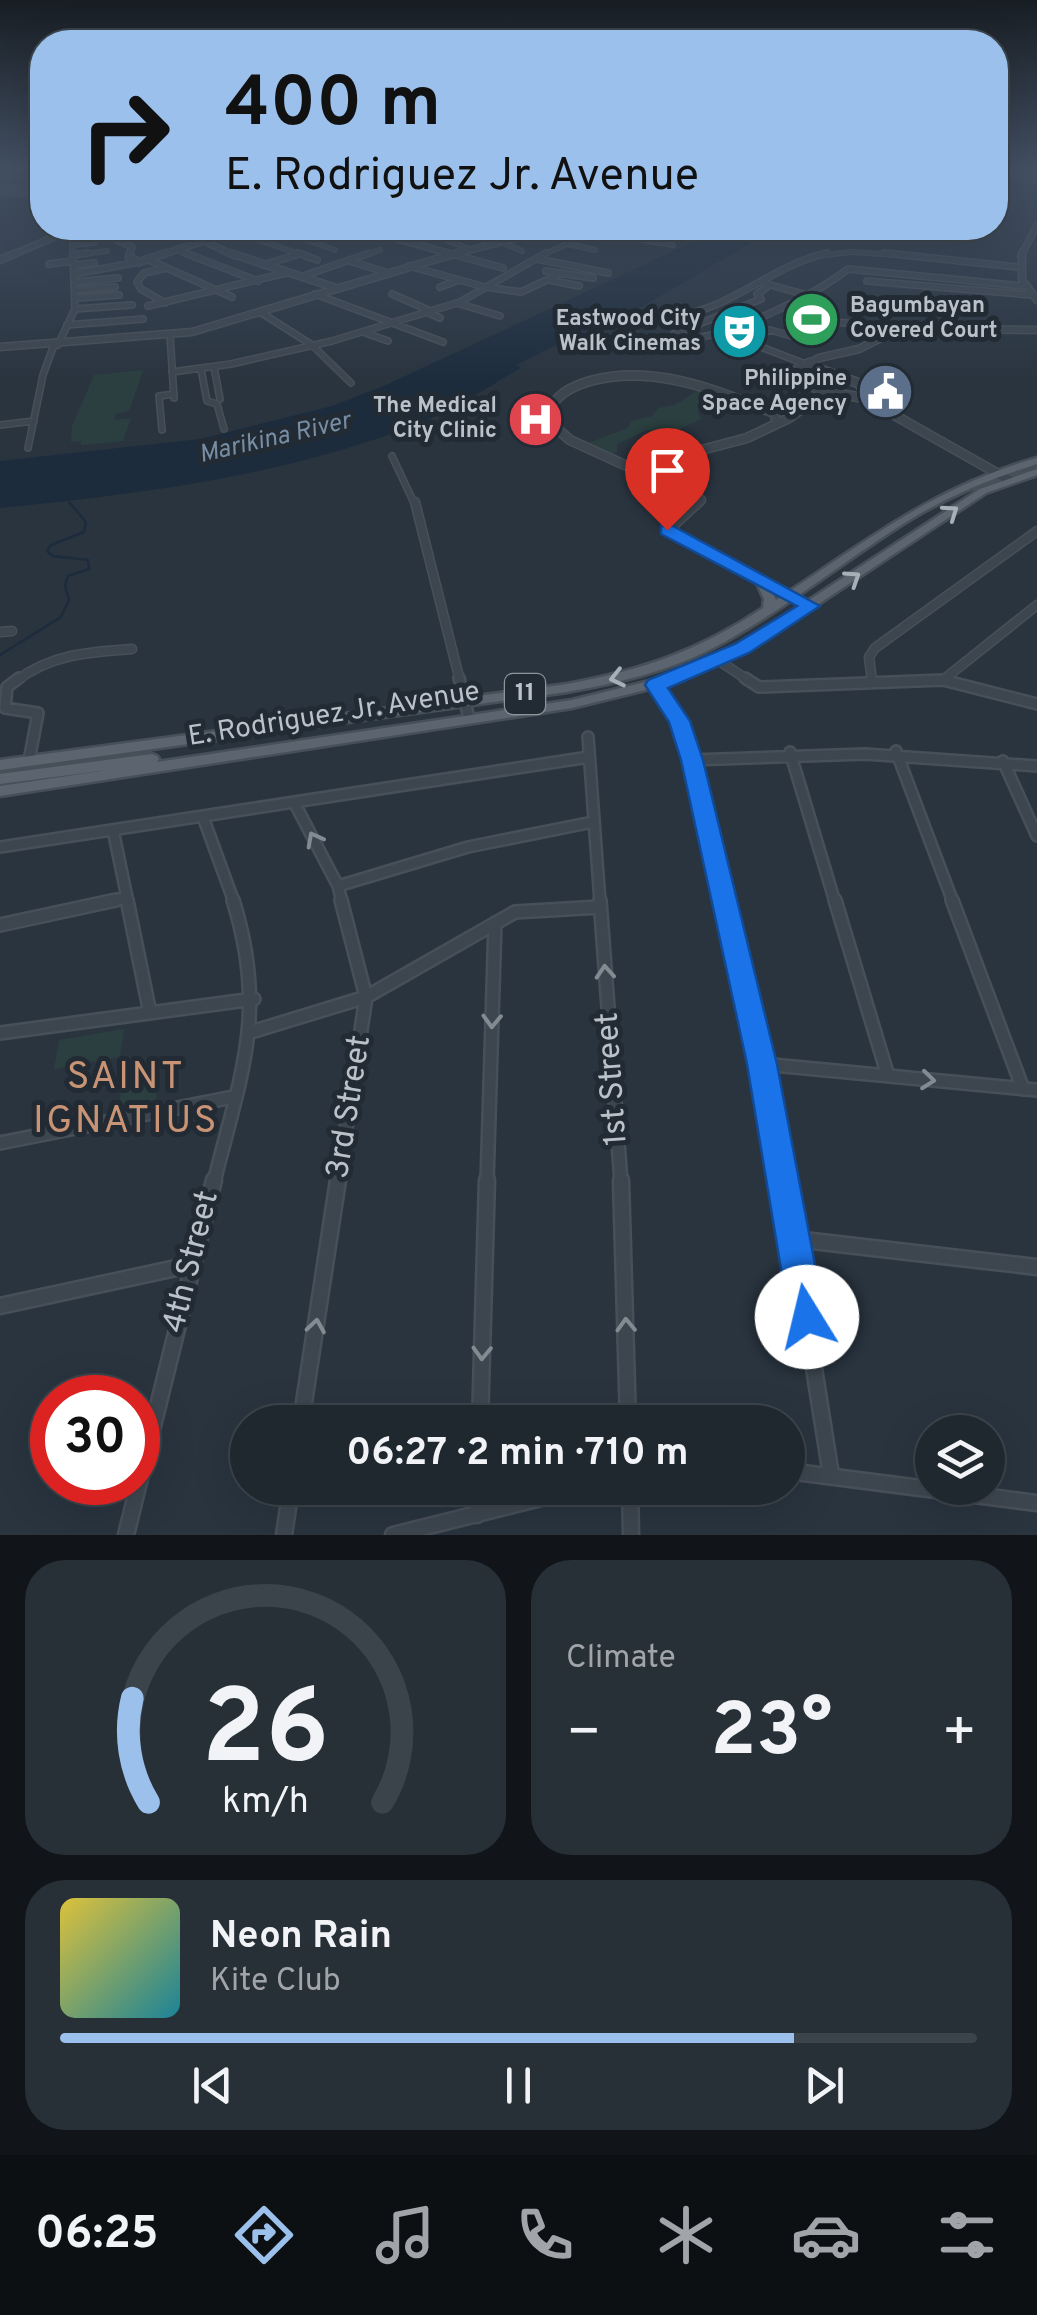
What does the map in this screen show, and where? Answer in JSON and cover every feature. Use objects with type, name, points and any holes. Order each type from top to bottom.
[{"type":"main road","name":"E. Rodriguez Jr. Avenue","points":[[0,768],[566,688],[652,669],[713,643],[963,486],[1032,462]]},
{"type":"main road","name":"E. Rodriguez Jr. Avenue","points":[[0,791],[572,704],[656,685],[718,660],[811,606],[1003,474],[1037,472]]},
{"type":"main road","points":[[875,541],[896,551]]},
{"type":"main road","points":[[762,581],[770,598],[769,610]]},
{"type":"main road","name":"11","points":[[0,779],[240,744],[267,732]]},
{"type":"main road","name":"11","points":[[0,768],[240,744],[257,750]]},
{"type":"street","points":[[1028,239],[1019,252],[1018,268],[1032,293]]},
{"type":"street","points":[[0,260],[46,240]]},
{"type":"street","points":[[118,240],[132,247],[129,257],[139,262]]},
{"type":"street","points":[[200,240],[336,288]]},
{"type":"street","points":[[74,274],[148,260],[208,240]]},
{"type":"street","points":[[259,240],[318,260]]},
{"type":"street","points":[[308,240],[335,250]]},
{"type":"street","points":[[401,240],[503,268]]},
{"type":"street","points":[[446,240],[472,250]]},
{"type":"street","points":[[488,240],[522,251]]},
{"type":"street","points":[[0,348],[196,330],[385,272],[514,240]]},
{"type":"street","points":[[642,240],[673,246]]},
{"type":"street","points":[[456,303],[574,241]]},
{"type":"street","points":[[328,247],[344,242]]},
{"type":"street","points":[[28,448],[43,375],[75,309],[72,243],[94,243]]},
{"type":"street","points":[[567,244],[595,250]]},
{"type":"street","points":[[176,250],[260,282]]},
{"type":"street","points":[[306,276],[380,250]]},
{"type":"street","points":[[49,264],[107,252]]},
{"type":"street","points":[[670,316],[710,310],[809,257],[826,254],[1018,268]]},
{"type":"street","points":[[263,265],[299,255]]},
{"type":"street","points":[[341,258],[385,272]]},
{"type":"street","points":[[536,258],[608,273]]},
{"type":"street","points":[[73,260],[94,262]]},
{"type":"street","points":[[148,260],[232,296]]},
{"type":"street","points":[[409,266],[485,287],[521,292],[562,274]]},
{"type":"street","points":[[958,278],[963,267]]},
{"type":"street","points":[[164,303],[141,289],[137,282],[144,273],[167,268]]},
{"type":"street","points":[[771,286],[757,294],[761,299],[674,334],[694,340],[807,295],[853,268],[958,278],[1032,293]]},
{"type":"street","points":[[546,270],[592,278]]},
{"type":"street","points":[[148,306],[286,273]]},
{"type":"street","points":[[75,282],[118,278]]},
{"type":"street","points":[[440,287],[459,280]]},
{"type":"street","points":[[549,280],[579,286]]},
{"type":"street","points":[[867,280],[1032,293]]},
{"type":"street","points":[[983,282],[984,292]]},
{"type":"street","points":[[542,283],[570,289]]},
{"type":"street","points":[[763,283],[807,295]]},
{"type":"street","points":[[75,290],[115,287]]},
{"type":"street","points":[[315,294],[443,342]]},
{"type":"street","points":[[392,294],[440,318]]},
{"type":"street","points":[[76,298],[119,295]]},
{"type":"street","points":[[172,372],[214,367],[312,345],[363,332],[440,304],[456,303],[500,316]]},
{"type":"street","points":[[75,309],[132,305]]},
{"type":"street","points":[[260,312],[312,345],[352,383]]},
{"type":"street","points":[[67,325],[143,319]]},
{"type":"street","points":[[862,395],[858,383],[748,342],[770,330],[802,339],[835,322],[900,329],[1037,330]]},
{"type":"street","points":[[900,329],[788,375],[822,391],[862,395],[1003,474]]},
{"type":"street","points":[[363,332],[388,341]]},
{"type":"street","points":[[162,430],[157,401],[159,396],[174,396],[172,335]]},
{"type":"street","points":[[214,367],[220,398]]},
{"type":"street","points":[[201,369],[208,404],[217,404],[224,429]]},
{"type":"street","points":[[811,606],[668,531],[701,500],[661,476],[642,472],[558,432],[548,414],[553,400],[583,382],[638,374],[686,380],[789,412],[826,394],[862,395]]},
{"type":"street","points":[[661,476],[694,452],[750,436],[777,422],[822,391]]},
{"type":"street","points":[[744,400],[774,413],[777,422]]},
{"type":"street","points":[[0,424],[34,420]]},
{"type":"street","points":[[392,456],[413,496],[469,718]]},
{"type":"street","points":[[872,681],[868,657],[875,648],[1037,530]]},
{"type":"street","points":[[942,680],[1037,605]]},
{"type":"street","points":[[0,632],[12,631]]},
{"type":"street","points":[[29,761],[38,712],[5,708],[6,687],[34,666],[61,655],[132,649]]},
{"type":"street","points":[[718,660],[759,687],[942,680],[1035,700]]},
{"type":"street","points":[[656,685],[679,721],[692,760],[762,1064],[795,1238],[830,1475]]},
{"type":"street","name":"1st Street","points":[[588,737],[622,1196],[628,1405]]},
{"type":"street","points":[[692,760],[790,752],[896,751],[1037,766]]},
{"type":"street","points":[[896,751],[1023,1089]]},
{"type":"street","points":[[790,752],[888,1076]]},
{"type":"street","points":[[0,847],[589,757]]},
{"type":"street","points":[[1004,761],[1037,836]]},
{"type":"street","name":"3rd Street","points":[[296,804],[338,886],[366,997],[304,1405]]},
{"type":"street","name":"4th Street","points":[[126,1535],[190,1265],[251,1032],[254,999],[250,948],[202,817]]},
{"type":"street","points":[[338,886],[468,847],[593,822]]},
{"type":"street","points":[[113,830],[150,1013]]},
{"type":"street","points":[[0,924],[126,898]]},
{"type":"street","points":[[251,1032],[366,997],[495,924],[534,908],[600,907]]},
{"type":"street","points":[[481,1405],[495,924]]},
{"type":"street","points":[[0,1033],[254,999]]},
{"type":"street","points":[[762,1064],[1037,1090]]},
{"type":"street","points":[[0,1143],[233,1097]]},
{"type":"street","points":[[795,1238],[1037,1267]]},
{"type":"street","points":[[0,1306],[190,1265]]},
{"type":"street","points":[[805,1473],[1037,1503]]},
{"type":"street","points":[[284,1535],[288,1505]]},
{"type":"street","points":[[477,1505],[477,1515]]},
{"type":"street","points":[[392,1535],[516,1505]]},
{"type":"street","points":[[630,1505],[631,1535]]},
{"type":"green space","points":[[143,370],[129,411],[115,414],[115,420],[131,418],[123,441],[81,445],[81,441],[71,442],[72,426],[94,375]]},
{"type":"green space","points":[[700,389],[738,401],[697,411],[701,419],[670,434],[647,430],[617,444],[617,452],[612,454],[588,443],[627,428],[631,421],[652,416],[658,408],[675,405]]},
{"type":"green space","points":[[124,1029],[120,1057],[54,1069],[59,1040]]},
{"type":"green space","points":[[161,1062],[156,1100],[119,1105],[125,1066]]},
{"type":"water","name":"Marikina River","points":[[697,240],[756,240],[614,323],[605,321],[516,365],[521,368],[420,423],[318,457],[213,480],[0,508],[0,461],[200,439],[332,406],[386,385]]},
{"type":"waterway","points":[[0,655],[61,617],[69,600],[65,586],[68,576],[89,569],[88,560],[53,556],[47,551],[51,545],[84,532],[86,522],[69,502]]},
{"type":"place","name":"Bagumbayan Covered Court","points":[[811,319]]},
{"type":"place","name":"Eastwood City Walk Cinemas","points":[[740,332]]},
{"type":"place","name":"Philippine Space Agency","points":[[886,392]]},
{"type":"place","name":"The Medical City Clinic","points":[[536,419]]},
{"type":"district","name":"SAINT IGNATIUS","points":[[126,1100]]},
{"type":"route","points":[[667,530],[811,606],[742,649],[656,685],[679,721],[692,760],[762,1064],[807,1317]]}]
